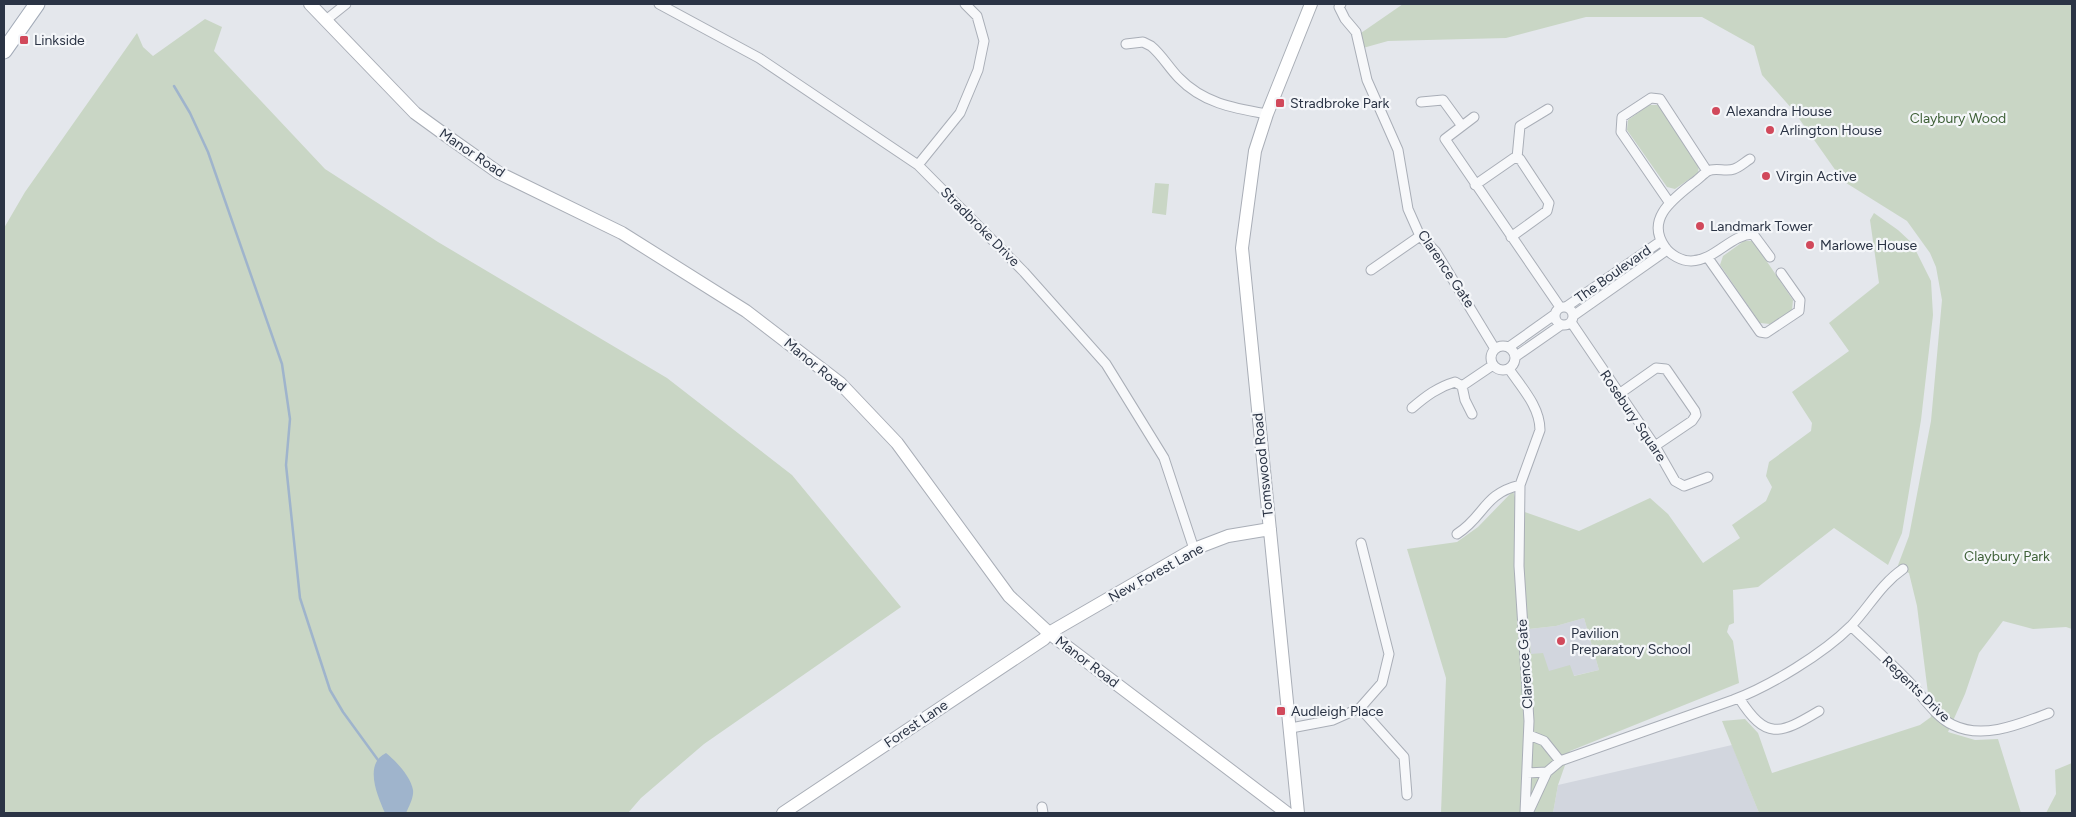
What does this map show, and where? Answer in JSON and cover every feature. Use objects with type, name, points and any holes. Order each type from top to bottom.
[{"type":"main road","points":[[4,51],[37,4]]},
{"type":"street","name":"Manor Road","points":[[310,4],[415,113],[500,173],[622,233],[746,311],[840,383],[897,443],[1010,596],[1049,634],[1287,813]]},
{"type":"street","points":[[326,20],[346,4]]},
{"type":"street","name":"Stradbroke Drive","points":[[660,4],[759,58],[918,165],[1024,272],[1106,364],[1164,458],[1194,549]]},
{"type":"street","points":[[918,165],[960,113],[978,70],[984,41],[977,16],[965,4]]},
{"type":"street","name":"Tomswood Road","points":[[1298,813],[1242,248],[1255,151],[1266,117],[1311,4]]},
{"type":"street","name":"Clarence Gate","points":[[1341,4],[1338,8],[1344,20],[1356,32],[1366,80],[1398,150],[1408,209],[1420,236],[1436,252],[1495,349]]},
{"type":"street","points":[[1126,44],[1143,42],[1151,46],[1194,93],[1229,107],[1266,117]]},
{"type":"street","points":[[1669,202],[1621,132],[1622,117],[1651,98],[1660,99],[1707,171]]},
{"type":"street","points":[[1421,102],[1443,100],[1462,126]]},
{"type":"street","points":[[1510,237],[1547,211],[1549,203],[1517,158],[1520,126],[1548,109]]},
{"type":"street","points":[[1474,117],[1445,139],[1560,310],[1555,320],[1561,325],[1516,357],[1514,365],[1509,369],[1500,370],[1493,365],[1491,355],[1495,349],[1501,346],[1509,347],[1516,357]]},
{"type":"street","points":[[1475,185],[1517,158]]},
{"type":"street","points":[[1750,159],[1734,170],[1707,171],[1669,202],[1659,222],[1660,241],[1676,257],[1689,261],[1708,258],[1745,234],[1753,234],[1770,257]]},
{"type":"street","points":[[1371,270],[1420,236]]},
{"type":"street","name":"The Boulevard","points":[[1509,347],[1660,241]]},
{"type":"street","name":"The Boulevard","points":[[1561,325],[1667,250]]},
{"type":"street","points":[[1708,258],[1760,332],[1766,333],[1799,312],[1800,300],[1781,273]]},
{"type":"street","name":"Rosebury Square","points":[[1560,310],[1571,310],[1572,319],[1679,484],[1689,485],[1708,477]]},
{"type":"street","points":[[1462,386],[1493,365]]},
{"type":"street","points":[[1619,394],[1656,368],[1661,368],[1666,370],[1695,411],[1696,415],[1692,421],[1655,446]]},
{"type":"street","name":"Clarence Gate","points":[[1509,369],[1538,413],[1540,422],[1540,430],[1520,485],[1519,566],[1529,735],[1526,813]]},
{"type":"street","points":[[1412,408],[1426,396],[1444,385],[1455,382],[1462,386],[1465,400],[1472,414]]},
{"type":"street","points":[[1457,534],[1473,522],[1483,505],[1494,496],[1508,488],[1520,485]]},
{"type":"street","name":"New Forest Lane","points":[[1049,634],[1194,549],[1228,536],[1270,529]]},
{"type":"street","points":[[1291,728],[1333,720],[1360,708],[1382,683],[1389,654],[1361,543]]},
{"type":"street","points":[[1526,813],[1547,772],[1560,761],[1739,698],[1804,663],[1851,626],[1890,578],[1903,569]]},
{"type":"street","name":"Regents Drive","points":[[1851,626],[1896,669],[1936,712],[1953,725],[1976,730],[2009,728],[2049,713]]},
{"type":"street","name":"Forest Lane","points":[[783,813],[1049,634]]},
{"type":"street","points":[[1739,698],[1750,715],[1762,727],[1775,730],[1800,722],[1819,711]]},
{"type":"street","points":[[1360,708],[1404,757],[1407,795]]},
{"type":"street","points":[[1529,735],[1544,741],[1560,761]]},
{"type":"street","points":[[1527,773],[1547,772]]},
{"type":"shaded area","name":"Pavilion Preparatory School","points":[[1584,618],[1599,670],[1573,676],[1549,672],[1531,654],[1529,629],[1556,626]]},
{"type":"shaded area","points":[[1732,745],[1759,813],[1553,813],[1558,785]]},
{"type":"green space","name":"Claybury Wood","points":[[1403,4],[2072,4],[2072,629],[2066,627],[2033,629],[2003,621],[1979,653],[1965,694],[1948,732],[1975,740],[1998,739],[2021,813],[1759,813],[1722,721],[1745,719],[1758,733],[1772,773],[1920,725],[1931,717],[1917,606],[1909,573],[1897,568],[1909,536],[1931,421],[1942,300],[1936,267],[1930,253],[1907,221],[1843,181],[1793,110],[1762,75],[1754,46],[1702,17],[1586,17],[1506,38],[1388,41],[1363,48],[1361,33]]},
{"type":"green space","points":[[205,19],[222,27],[214,51],[325,169],[438,242],[667,378],[792,475],[901,607],[704,744],[641,798],[628,813],[4,813],[4,228],[25,192],[137,33],[143,47],[153,56]]},
{"type":"green space","points":[[1649,105],[1658,105],[1699,165],[1698,173],[1675,189],[1667,187],[1627,130],[1628,120]]},
{"type":"green space","points":[[1155,183],[1169,184],[1166,215],[1152,213]]},
{"type":"green space","points":[[1874,213],[1898,230],[1912,243],[1931,281],[1933,315],[1921,420],[1902,533],[1888,565],[1834,528],[1758,587],[1733,590],[1734,623],[1729,625],[1727,632],[1733,641],[1739,683],[1570,751],[1558,785],[1553,813],[1441,813],[1446,678],[1407,549],[1457,542],[1478,527],[1513,491],[1519,510],[1579,531],[1650,498],[1668,514],[1703,563],[1740,538],[1732,525],[1766,501],[1772,487],[1766,476],[1769,462],[1811,431],[1812,423],[1792,392],[1849,351],[1829,323],[1879,283],[1870,220]],"holes":[[[1584,618],[1599,670],[1574,676],[1570,665],[1549,671],[1543,653],[1531,654],[1529,629],[1556,626]]]},
{"type":"green space","points":[[1744,241],[1753,241],[1793,300],[1792,310],[1770,324],[1760,323],[1720,265],[1723,256]]},
{"type":"green space","points":[[2072,763],[2072,813],[2046,813],[2056,794],[2055,770]]},
{"type":"water","points":[[386,753],[403,770],[412,785],[413,796],[406,813],[385,813],[376,790],[374,781],[375,765],[379,758]]},
{"type":"waterway","points":[[174,86],[190,113],[208,152],[282,364],[290,419],[286,465],[300,598],[330,690],[343,712],[378,760]]},
{"type":"place","name":"Linkside","points":[[24,40]]},
{"type":"place","name":"Stradbroke Park","points":[[1280,103]]},
{"type":"place","name":"Alexandra House","points":[[1716,111]]},
{"type":"place","name":"Arlington House","points":[[1770,130]]},
{"type":"place","name":"Virgin Active","points":[[1766,176]]},
{"type":"place","name":"Landmark Tower","points":[[1700,226]]},
{"type":"place","name":"Marlowe House","points":[[1810,245]]},
{"type":"place","name":"Pavilion Preparatory School","points":[[1561,641]]},
{"type":"place","name":"Audleigh Place","points":[[1281,711]]},
{"type":"park label","name":"Claybury Park","points":[[2007,556]]}]
